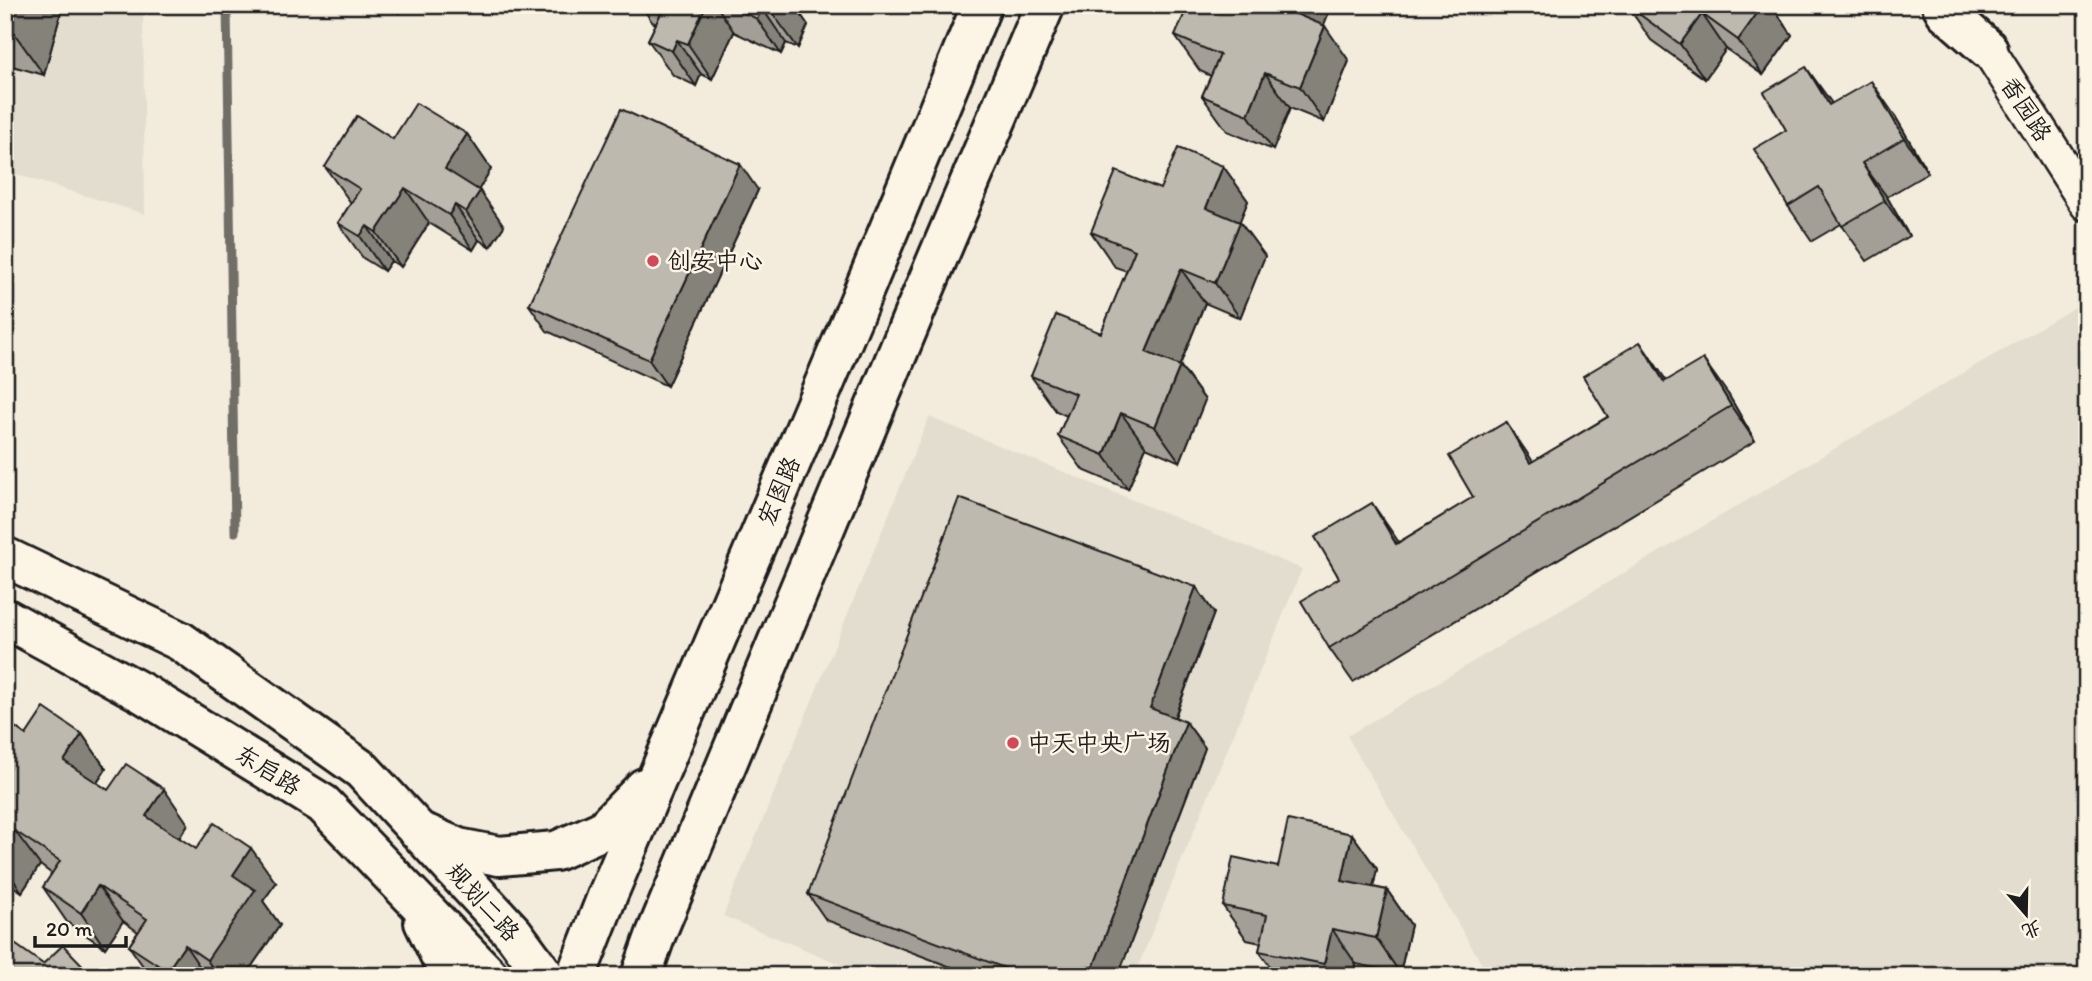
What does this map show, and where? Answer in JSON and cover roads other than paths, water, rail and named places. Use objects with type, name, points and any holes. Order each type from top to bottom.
[{"type":"main road","name":"宏图路","points":[[576,976],[659,772],[982,5]]},
{"type":"main road","points":[[641,976],[656,934],[905,334],[1045,5]]},
{"type":"main road","name":"香园路","points":[[1942,5],[1946,12],[1988,49]]},
{"type":"main road","name":"香园路","points":[[1977,5],[1988,49]]},
{"type":"main road","points":[[5,557],[180,640],[362,770],[418,830],[458,848],[499,856],[556,851],[603,830],[659,772]]},
{"type":"main road","name":"东启路","points":[[5,618],[144,694],[323,804],[489,976]]},
{"type":"main road","name":"规划二路","points":[[418,830],[514,934],[545,976]]},
{"type":"main road","points":[[409,892],[450,976]]},
{"type":"street","name":"香园路","points":[[1988,49],[2087,204]]},
{"type":"waterway","points":[[227,5],[235,532]]},
{"type":"place","name":"创安中心","points":[[653,261]]},
{"type":"place","name":"中天中央广场","points":[[1013,743]]}]
